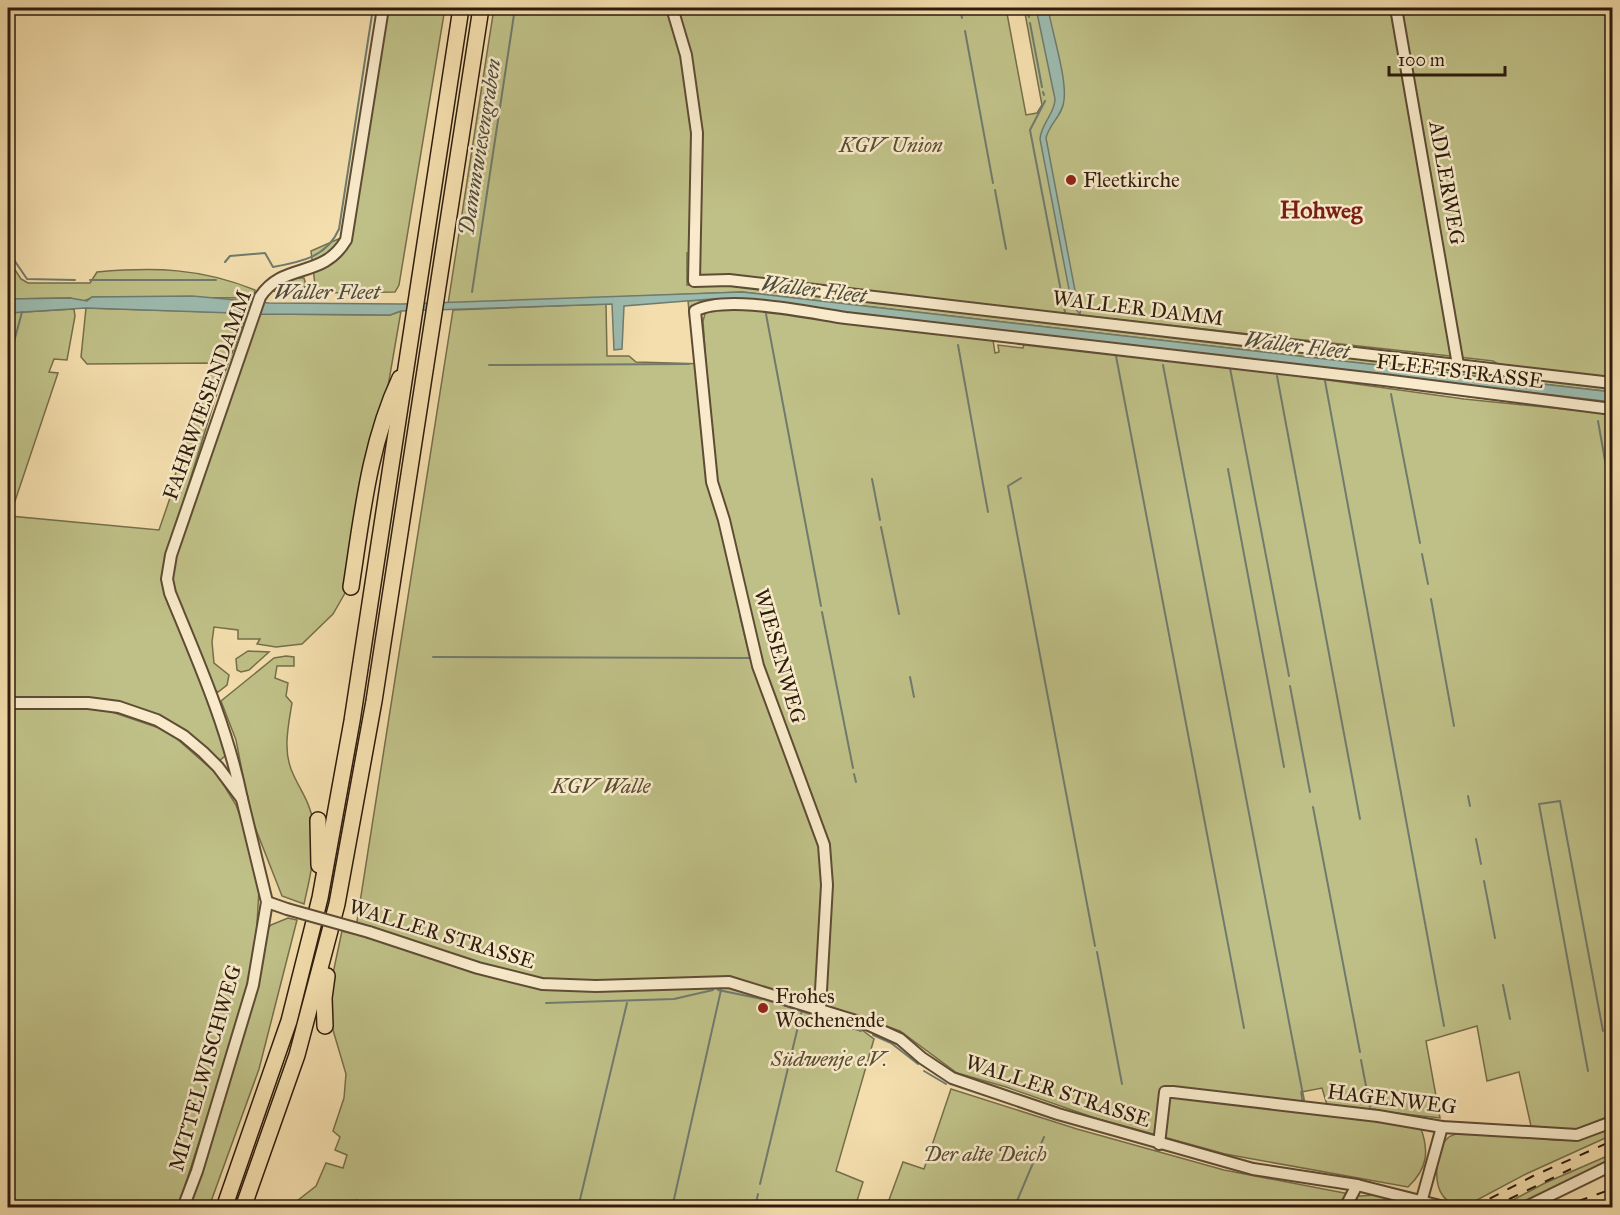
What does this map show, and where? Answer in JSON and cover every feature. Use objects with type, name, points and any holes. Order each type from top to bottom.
[{"type":"highway","points":[[224,1208],[289,1021],[320,898],[352,721],[461,8]]},
{"type":"highway","points":[[243,1208],[297,1055],[329,936],[374,701],[481,8]]},
{"type":"highway","points":[[351,587],[368,471],[392,396],[407,365]]},
{"type":"highway","points":[[318,820],[320,898]]},
{"type":"highway","points":[[326,1026],[324,998],[329,936]]},
{"type":"street","name":"FAHRWIESENDAMM","points":[[242,799],[234,760],[215,701],[170,593],[167,579],[171,555],[260,297],[266,288],[285,275],[325,263],[337,254],[346,240],[383,8]]},
{"type":"street","name":"WALLER DAMM","points":[[672,8],[686,55],[697,133],[694,281],[729,280],[1612,383]]},
{"type":"street","name":"ADLERWEG","points":[[1396,8],[1458,365]]},
{"type":"street","name":"FLEETSTRASSE","points":[[695,311],[705,306],[763,306],[846,318],[1612,409]]},
{"type":"street","name":"WIESENWEG","points":[[695,311],[712,482],[724,520],[758,666],[824,845],[827,885],[820,1008]]},
{"type":"street","points":[[8,703],[88,704],[128,710],[157,720],[184,736],[218,767],[242,799],[267,902]]},
{"type":"street","points":[[218,767],[234,760]]},
{"type":"street","name":"WALLER STRASSE","points":[[267,902],[369,932],[487,971],[542,984],[596,986],[729,982],[820,1008],[900,1039],[927,1062],[957,1081],[1159,1144],[1253,1169],[1357,1185],[1422,1199],[1448,1208]]},
{"type":"street","name":"MITTELWISCHWEG","points":[[183,1208],[201,1160],[253,985],[267,902]]},
{"type":"street","name":"HAGENWEG","points":[[1159,1144],[1165,1092],[1378,1116],[1442,1127],[1577,1135],[1612,1122]]},
{"type":"street","points":[[1422,1199],[1442,1127]]},
{"type":"street","points":[[1524,1208],[1612,1165]]},
{"type":"street","points":[[1345,1208],[1357,1185]]},
{"type":"green space","points":[[379,8],[445,8],[399,285],[395,292],[316,293],[311,251],[343,237]]},
{"type":"green space","name":"KGV Union","points":[[494,8],[1006,8],[1026,115],[1037,113],[1042,105],[1024,8],[1612,8],[1612,377],[1501,366],[1493,361],[1450,356],[856,291],[777,279],[699,276],[698,253],[687,253],[687,285],[741,286],[1612,388],[1612,392],[742,292],[448,304]]},
{"type":"green space","points":[[8,259],[21,279],[28,283],[90,283],[97,272],[178,271],[216,277],[255,290],[254,298],[92,297],[81,301],[70,298],[8,299]]},
{"type":"green space","points":[[291,278],[304,278],[306,285],[302,291],[289,294],[273,291]]},
{"type":"green space","points":[[743,300],[979,328],[993,327],[1032,334],[1414,377],[1612,402],[1612,407],[706,303],[694,321],[690,321],[688,301]]},
{"type":"green space","points":[[606,304],[607,356],[629,356],[636,362],[706,364],[703,321],[706,310],[762,309],[993,340],[995,353],[999,352],[998,345],[1023,348],[1024,344],[1227,366],[1464,399],[1612,414],[1612,1115],[1574,1130],[1531,1126],[1519,1072],[1487,1081],[1477,1026],[1426,1041],[1440,1118],[1375,1109],[1368,1112],[1328,1108],[1322,1088],[1301,1092],[1304,1111],[1420,1126],[1425,1144],[1425,1159],[1419,1174],[1408,1187],[1225,1154],[1095,1118],[1006,1087],[957,1073],[900,1031],[811,1000],[805,1008],[858,1027],[874,1039],[836,1171],[863,1182],[855,1207],[288,1208],[316,1186],[326,1163],[343,1168],[347,1155],[335,1150],[340,1137],[333,1131],[344,1098],[346,1074],[333,1030],[329,992],[342,931],[355,934],[453,310]]},
{"type":"green space","points":[[86,308],[247,313],[215,399],[174,532],[163,585],[225,738],[229,753],[220,760],[137,708],[8,699],[8,313],[74,309],[75,316],[67,360],[54,359],[49,372],[58,373],[10,516],[159,530],[171,495],[168,494],[203,400],[201,399],[214,363],[87,364],[81,357]]},
{"type":"green space","points":[[401,311],[387,392],[360,496],[345,593],[333,614],[302,644],[276,647],[257,644],[260,639],[238,639],[238,630],[214,627],[212,642],[214,663],[229,675],[227,685],[218,692],[214,690],[170,585],[172,563],[260,314],[390,315]]},
{"type":"green space","points":[[248,651],[269,652],[249,670],[241,672],[237,670],[236,659]]},
{"type":"green space","points":[[294,657],[294,666],[277,666],[275,678],[288,683],[286,696],[292,703],[287,740],[288,758],[310,810],[314,832],[312,863],[304,904],[282,896],[251,817],[236,740],[221,701],[274,658]]},
{"type":"green space","points":[[8,707],[103,709],[168,731],[217,774],[236,805],[246,832],[259,890],[256,940],[243,1006],[178,1207],[8,1207]]},
{"type":"green space","points":[[288,918],[297,920],[259,1069],[209,1207],[186,1208],[265,931],[271,925]]},
{"type":"green space","name":"Der alte Deich","points":[[951,1089],[1077,1129],[1224,1170],[1360,1196],[1375,1195],[1394,1200],[1399,1207],[886,1208],[903,1162],[924,1169]]},
{"type":"green space","points":[[1612,1127],[1612,1135],[1526,1174],[1464,1207],[1447,1200],[1440,1190],[1437,1166],[1441,1149],[1449,1137],[1462,1132],[1568,1140]]},
{"type":"green space","points":[[1612,1154],[1612,1161],[1516,1207],[1498,1208],[1545,1183]]},
{"type":"shaded area","points":[[1036,8],[1048,8],[1063,80],[1063,105],[1046,138],[1077,301],[1081,308],[1080,314],[1072,305],[1040,139],[1055,99]]},
{"type":"shaded area","points":[[742,292],[1612,392],[1612,402],[743,300],[711,299],[624,306],[622,349],[614,350],[612,304],[401,311],[390,315],[260,314],[86,308],[8,313],[8,299],[70,298],[87,301],[92,297],[192,296],[269,303],[402,304]]},
{"type":"waterway","points":[[225,262],[230,256],[265,253],[273,267],[283,265],[312,257],[328,246],[334,238],[339,229],[373,8]]},
{"type":"waterway","name":"Dammwiesengraben","points":[[472,292],[515,8]]},
{"type":"waterway","points":[[960,8],[962,18]]},
{"type":"waterway","points":[[1027,8],[1029,17]]},
{"type":"waterway","points":[[1030,23],[1042,87]]},
{"type":"waterway","points":[[965,31],[993,183]]},
{"type":"waterway","points":[[695,80],[702,152],[700,224]]},
{"type":"waterway","points":[[1045,101],[1030,130],[1065,312]]},
{"type":"waterway","points":[[995,190],[1006,249]]},
{"type":"waterway","points":[[8,251],[27,279],[75,280]]},
{"type":"waterway","points":[[700,259],[700,274]]},
{"type":"waterway","points":[[90,280],[216,280]]},
{"type":"waterway","points":[[8,364],[22,312]]},
{"type":"waterway","points":[[766,314],[821,606]]},
{"type":"waterway","points":[[958,345],[988,512]]},
{"type":"waterway","points":[[1116,356],[1244,1028]]},
{"type":"waterway","points":[[489,365],[689,364]]},
{"type":"waterway","points":[[1163,365],[1304,1100]]},
{"type":"waterway","points":[[1230,368],[1289,676]]},
{"type":"waterway","points":[[1277,376],[1360,819]]},
{"type":"waterway","points":[[1325,381],[1444,1026]]},
{"type":"waterway","points":[[1391,394],[1420,543]]},
{"type":"waterway","points":[[1598,421],[1612,500]]},
{"type":"waterway","points":[[1228,469],[1284,767]]},
{"type":"waterway","points":[[1021,478],[1008,486],[1095,946]]},
{"type":"waterway","points":[[872,479],[880,520]]},
{"type":"waterway","points":[[881,527],[899,614]]},
{"type":"waterway","points":[[1422,554],[1428,584]]},
{"type":"waterway","points":[[1431,599],[1454,726]]},
{"type":"waterway","points":[[822,612],[853,768]]},
{"type":"waterway","points":[[740,616],[750,657]]},
{"type":"waterway","points":[[433,657],[751,658]]},
{"type":"waterway","points":[[910,677],[914,697]]},
{"type":"waterway","points":[[1290,686],[1310,792]]},
{"type":"waterway","points":[[854,774],[856,782]]},
{"type":"waterway","points":[[1468,796],[1470,806]]},
{"type":"waterway","points":[[1588,1071],[1539,804],[1560,801],[1603,1031]]},
{"type":"waterway","points":[[1313,807],[1360,1052]]},
{"type":"waterway","points":[[1476,839],[1481,864]]},
{"type":"waterway","points":[[1484,881],[1495,938]]},
{"type":"waterway","points":[[1097,952],[1122,1084]]},
{"type":"waterway","points":[[1503,985],[1510,1019]]},
{"type":"waterway","points":[[546,1003],[674,999],[713,990]]},
{"type":"waterway","points":[[718,990],[762,999]]},
{"type":"waterway","points":[[672,1208],[721,990]]},
{"type":"waterway","points":[[578,1208],[627,1003]]},
{"type":"waterway","points":[[777,1003],[861,1031]]},
{"type":"waterway","points":[[760,1184],[802,1010]]},
{"type":"waterway","points":[[873,1035],[891,1043],[918,1064]]},
{"type":"waterway","points":[[1361,1060],[1370,1107]]},
{"type":"waterway","points":[[924,1071],[946,1084]]},
{"type":"waterway","points":[[1014,1208],[1044,1137]]},
{"type":"waterway","points":[[755,1208],[758,1194]]},
{"type":"waterway","points":[[355,1208],[357,1200]]},
{"type":"railway","points":[[1472,1208],[1533,1176],[1612,1141]]},
{"type":"railway","points":[[1491,1208],[1571,1169]]},
{"type":"railway","points":[[1559,1208],[1612,1189]]},
{"type":"place","name":"Fleetkirche","points":[[1071,180]]},
{"type":"place","name":"Frohes Wochenende","points":[[763,1008]]},
{"type":"district","name":"Hohweg","points":[[1321,210]]},
{"type":"water label","name":"Waller Fleet","points":[[814,289]]},
{"type":"water label","name":"Waller Fleet","points":[[327,291]]},
{"type":"water label","name":"Waller Fleet","points":[[1297,345]]},
{"type":"park label","name":"KGV Walle","points":[[601,786]]},
{"type":"park label","name":"Südwenje e.V.","points":[[829,1059]]}]
